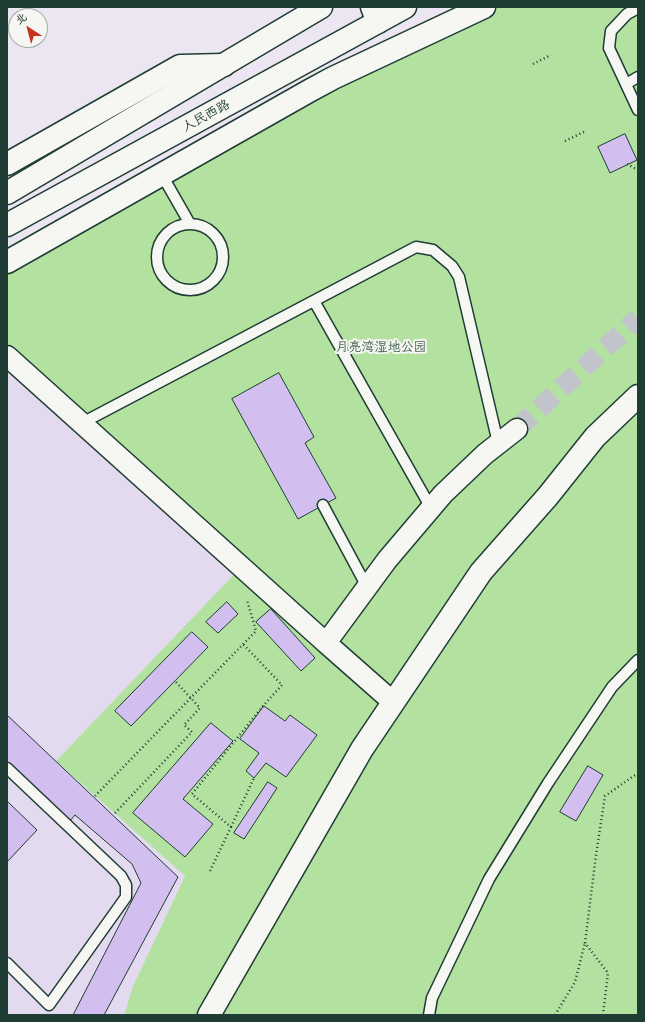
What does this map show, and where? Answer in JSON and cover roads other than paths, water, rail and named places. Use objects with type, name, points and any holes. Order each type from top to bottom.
[{"type":"street","points":[[7,193],[321,7]]},
{"type":"street","name":"人民西路","points":[[7,226],[375,14],[405,7]]},
{"type":"street","points":[[7,262],[333,78],[484,7]]},
{"type":"street","points":[[7,164],[180,66],[224,64]]},
{"type":"street","points":[[7,356],[393,702]]},
{"type":"street","points":[[209,1015],[362,749],[481,572],[548,496],[594,437],[638,396]]},
{"type":"street","points":[[326,643],[387,560],[448,488],[485,454],[517,429]]},
{"type":"lane","points":[[638,8],[628,14],[611,31],[609,48],[638,110]]},
{"type":"lane","points":[[626,84],[638,77]]},
{"type":"lane","points":[[162,175],[190,224],[209,230],[216,237],[221,246],[223,255],[222,266],[218,275],[212,282],[201,288],[190,290],[179,288],[169,283],[161,274],[157,264],[157,252],[161,241],[168,233],[178,227],[190,224]]},
{"type":"lane","points":[[82,423],[416,247],[433,250],[452,266],[460,277],[498,443]]},
{"type":"lane","points":[[314,300],[431,508]]},
{"type":"lane","points":[[323,505],[367,587]]},
{"type":"lane","points":[[429,1015],[432,998],[489,879],[548,783],[612,687],[638,660]]},
{"type":"lane","points":[[7,768],[121,876],[126,885],[126,897],[49,1005],[7,963]]},
{"type":"tunnel","points":[[517,429],[638,318]]},
{"type":"park label","name":"月亮湾湿地公园","points":[[381,347]]}]
